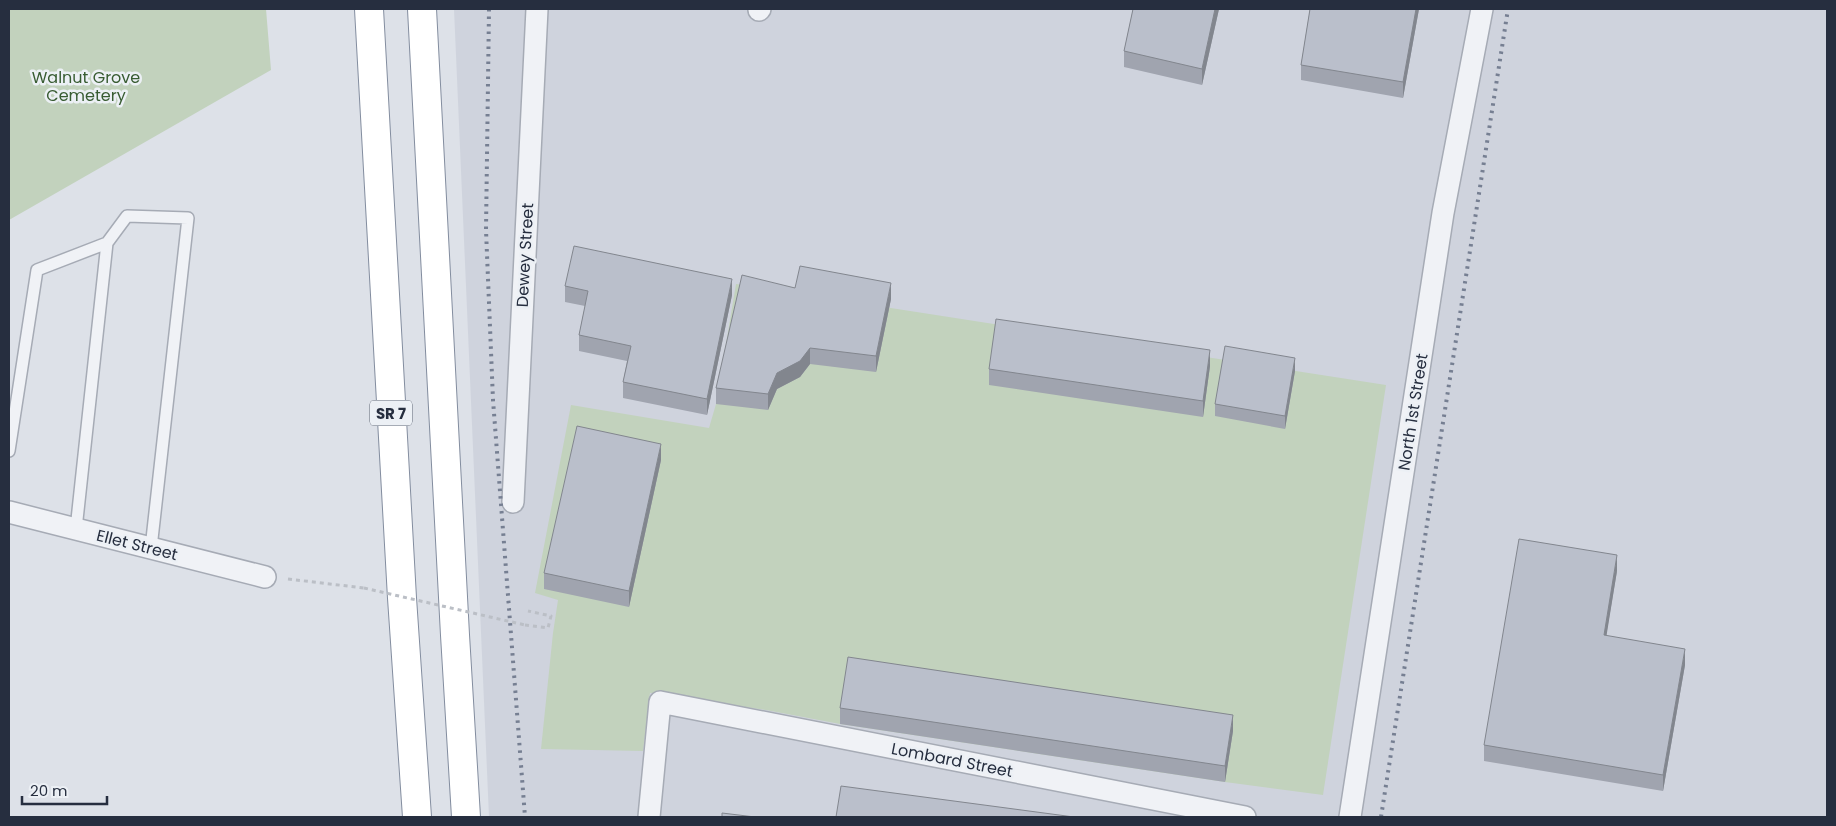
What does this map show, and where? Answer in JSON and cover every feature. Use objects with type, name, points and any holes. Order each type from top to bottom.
[{"type":"highway","name":"SR 7","points":[[369,9],[416,817]]},
{"type":"highway","points":[[422,9],[466,817]]},
{"type":"street","name":"Dewey Street","points":[[514,502],[538,9]]},
{"type":"street","name":"North 1st Street","points":[[1350,817],[1443,213],[1482,9]]},
{"type":"street","name":"Ellet Street","points":[[9,512],[265,577]]},
{"type":"street","name":"Lombard Street","points":[[649,817],[660,702],[1245,817]]},
{"type":"lane","points":[[76,529],[107,243],[127,216],[188,218],[151,548]]},
{"type":"lane","points":[[9,451],[37,270],[107,243]]},
{"type":"path","points":[[319,582],[364,588],[525,625],[548,628],[550,616],[528,611]]},
{"type":"shaded area","points":[[454,9],[1827,9],[1827,817],[489,817]]},
{"type":"green space","name":"Walnut Grove Cemetery","points":[[9,9],[266,9],[271,70],[9,220]]},
{"type":"green space","points":[[736,284],[1386,385],[1323,795],[840,724],[766,710],[650,693],[643,751],[541,749],[558,600],[535,593],[571,405],[709,428],[716,404]]},
{"type":"building","points":[[1133,9],[1215,9],[1202,69],[1124,51]]},
{"type":"building","points":[[1310,9],[1416,9],[1403,82],[1301,65]]},
{"type":"building","points":[[574,246],[732,279],[707,399],[623,382],[631,346],[579,335],[588,291],[565,286]]},
{"type":"building","points":[[800,266],[891,283],[876,356],[810,348],[800,361],[777,373],[768,394],[716,388],[742,275],[795,288]]},
{"type":"building","points":[[996,319],[1210,350],[1203,401],[989,369]]},
{"type":"building","points":[[1225,346],[1295,358],[1285,416],[1215,404]]},
{"type":"building","points":[[577,426],[661,444],[629,591],[544,573]]},
{"type":"building","points":[[1519,539],[1617,555],[1604,635],[1685,649],[1663,775],[1484,745]]},
{"type":"building","points":[[848,657],[1233,715],[1225,766],[840,708]]},
{"type":"building","points":[[841,786],[1074,817],[836,817]]},
{"type":"building","points":[[722,813],[755,817],[722,817]]},
{"type":"railway","points":[[489,9],[486,230],[493,400],[525,817]]},
{"type":"railway","points":[[1381,817],[1508,9]]}]
